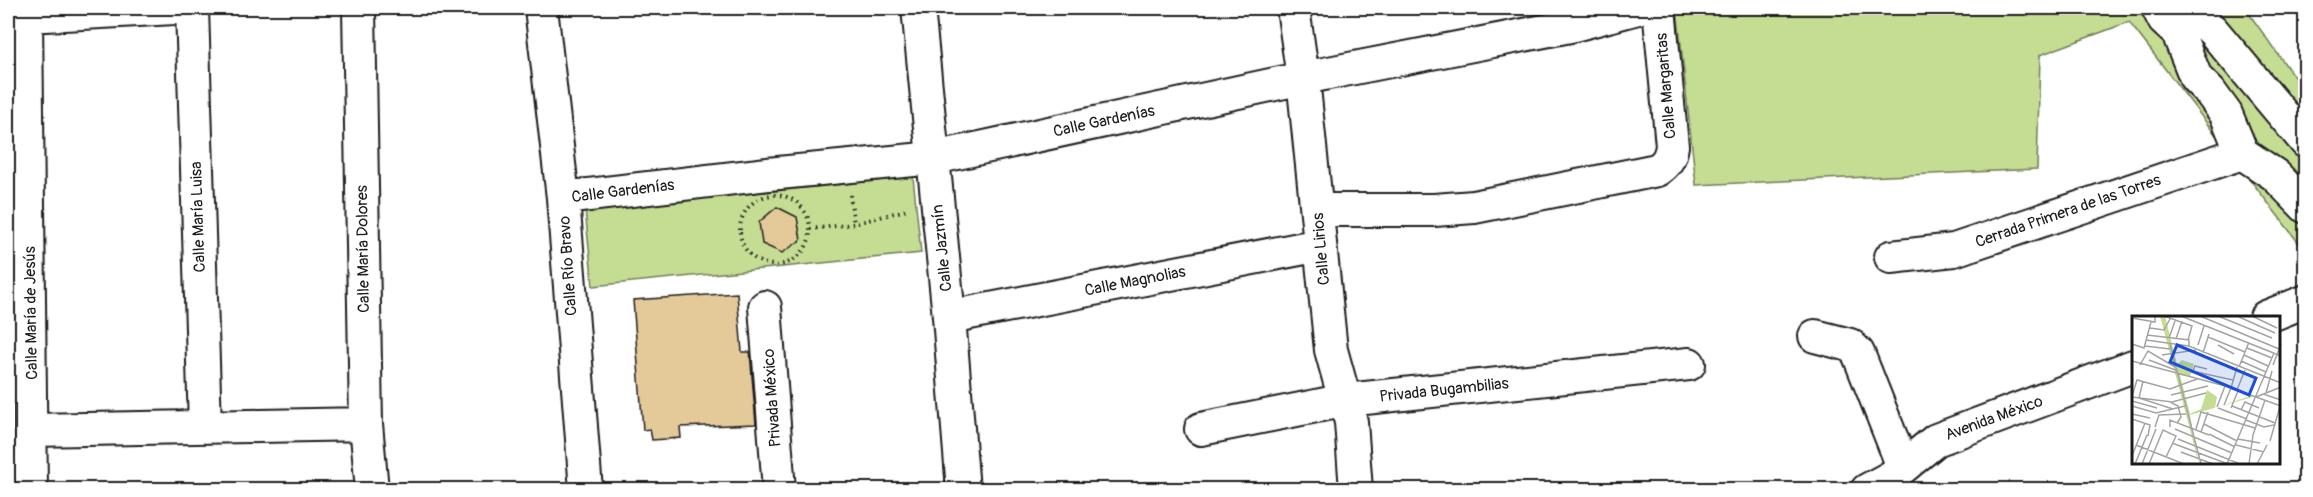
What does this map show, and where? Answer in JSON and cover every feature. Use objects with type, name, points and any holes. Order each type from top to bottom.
[{"type":"street","points":[[17,17],[163,8]]},
{"type":"street","name":"Calle María Luisa","points":[[192,8],[205,426]]},
{"type":"street","name":"Calle María Dolores","points":[[359,8],[366,424],[372,489]]},
{"type":"street","name":"Calle Río Bravo","points":[[542,8],[563,198],[586,489]]},
{"type":"street","name":"Calle Jazmín","points":[[918,8],[949,317],[963,489]]},
{"type":"street","name":"Calle Lirios","points":[[1293,8],[1304,78],[1331,350],[1352,422],[1356,489]]},
{"type":"street","name":"Calle Gardenías","points":[[563,198],[768,174],[934,158],[1304,78],[1570,26],[1638,8]]},
{"type":"street","name":"Calle Margaritas","points":[[1318,210],[1434,210],[1474,207],[1657,170],[1666,164],[1671,156],[1672,146],[1659,8]]},
{"type":"street","points":[[2158,8],[2164,20],[2178,33],[2196,78],[2211,92],[2226,114],[2242,153],[2275,175],[2306,207]]},
{"type":"street","points":[[2188,8],[2213,31],[2306,142]]},
{"type":"street","name":"Calle María de Jesús","points":[[17,17],[32,430],[31,489]]},
{"type":"street","name":"Cerrada Primera de las Torres","points":[[1891,257],[1954,250],[2242,153]]},
{"type":"street","name":"Calle Magnolias","points":[[949,317],[1320,245]]},
{"type":"street","points":[[2268,316],[2306,301]]},
{"type":"street","name":"Privada México","points":[[765,307],[779,489]]},
{"type":"street","points":[[1815,336],[1850,345],[1858,353],[1903,467]]},
{"type":"street","name":"Privada Bugambilias","points":[[1201,429],[1346,400],[1689,364]]},
{"type":"street","name":"Avenida México","points":[[1867,489],[1891,477],[1936,440],[2132,366]]},
{"type":"street","points":[[32,430],[366,424]]},
{"type":"path","points":[[771,195],[793,200],[802,208],[810,229],[803,250],[795,259],[785,264],[773,265],[752,256],[744,248],[740,237],[740,225],[751,205],[771,195]]},
{"type":"path","points":[[810,229],[854,224],[937,202]]},
{"type":"green space","points":[[1677,8],[2245,8],[2305,92],[2305,251],[2129,22],[2040,55],[2037,169],[1696,185]]},
{"type":"green space","points":[[913,177],[921,253],[593,286],[585,210]]},
{"type":"building","points":[[777,207],[797,217],[801,240],[782,253],[762,244],[759,222]]},
{"type":"building","points":[[737,293],[742,352],[750,352],[756,424],[680,427],[681,438],[652,440],[650,429],[643,430],[633,300]]}]
